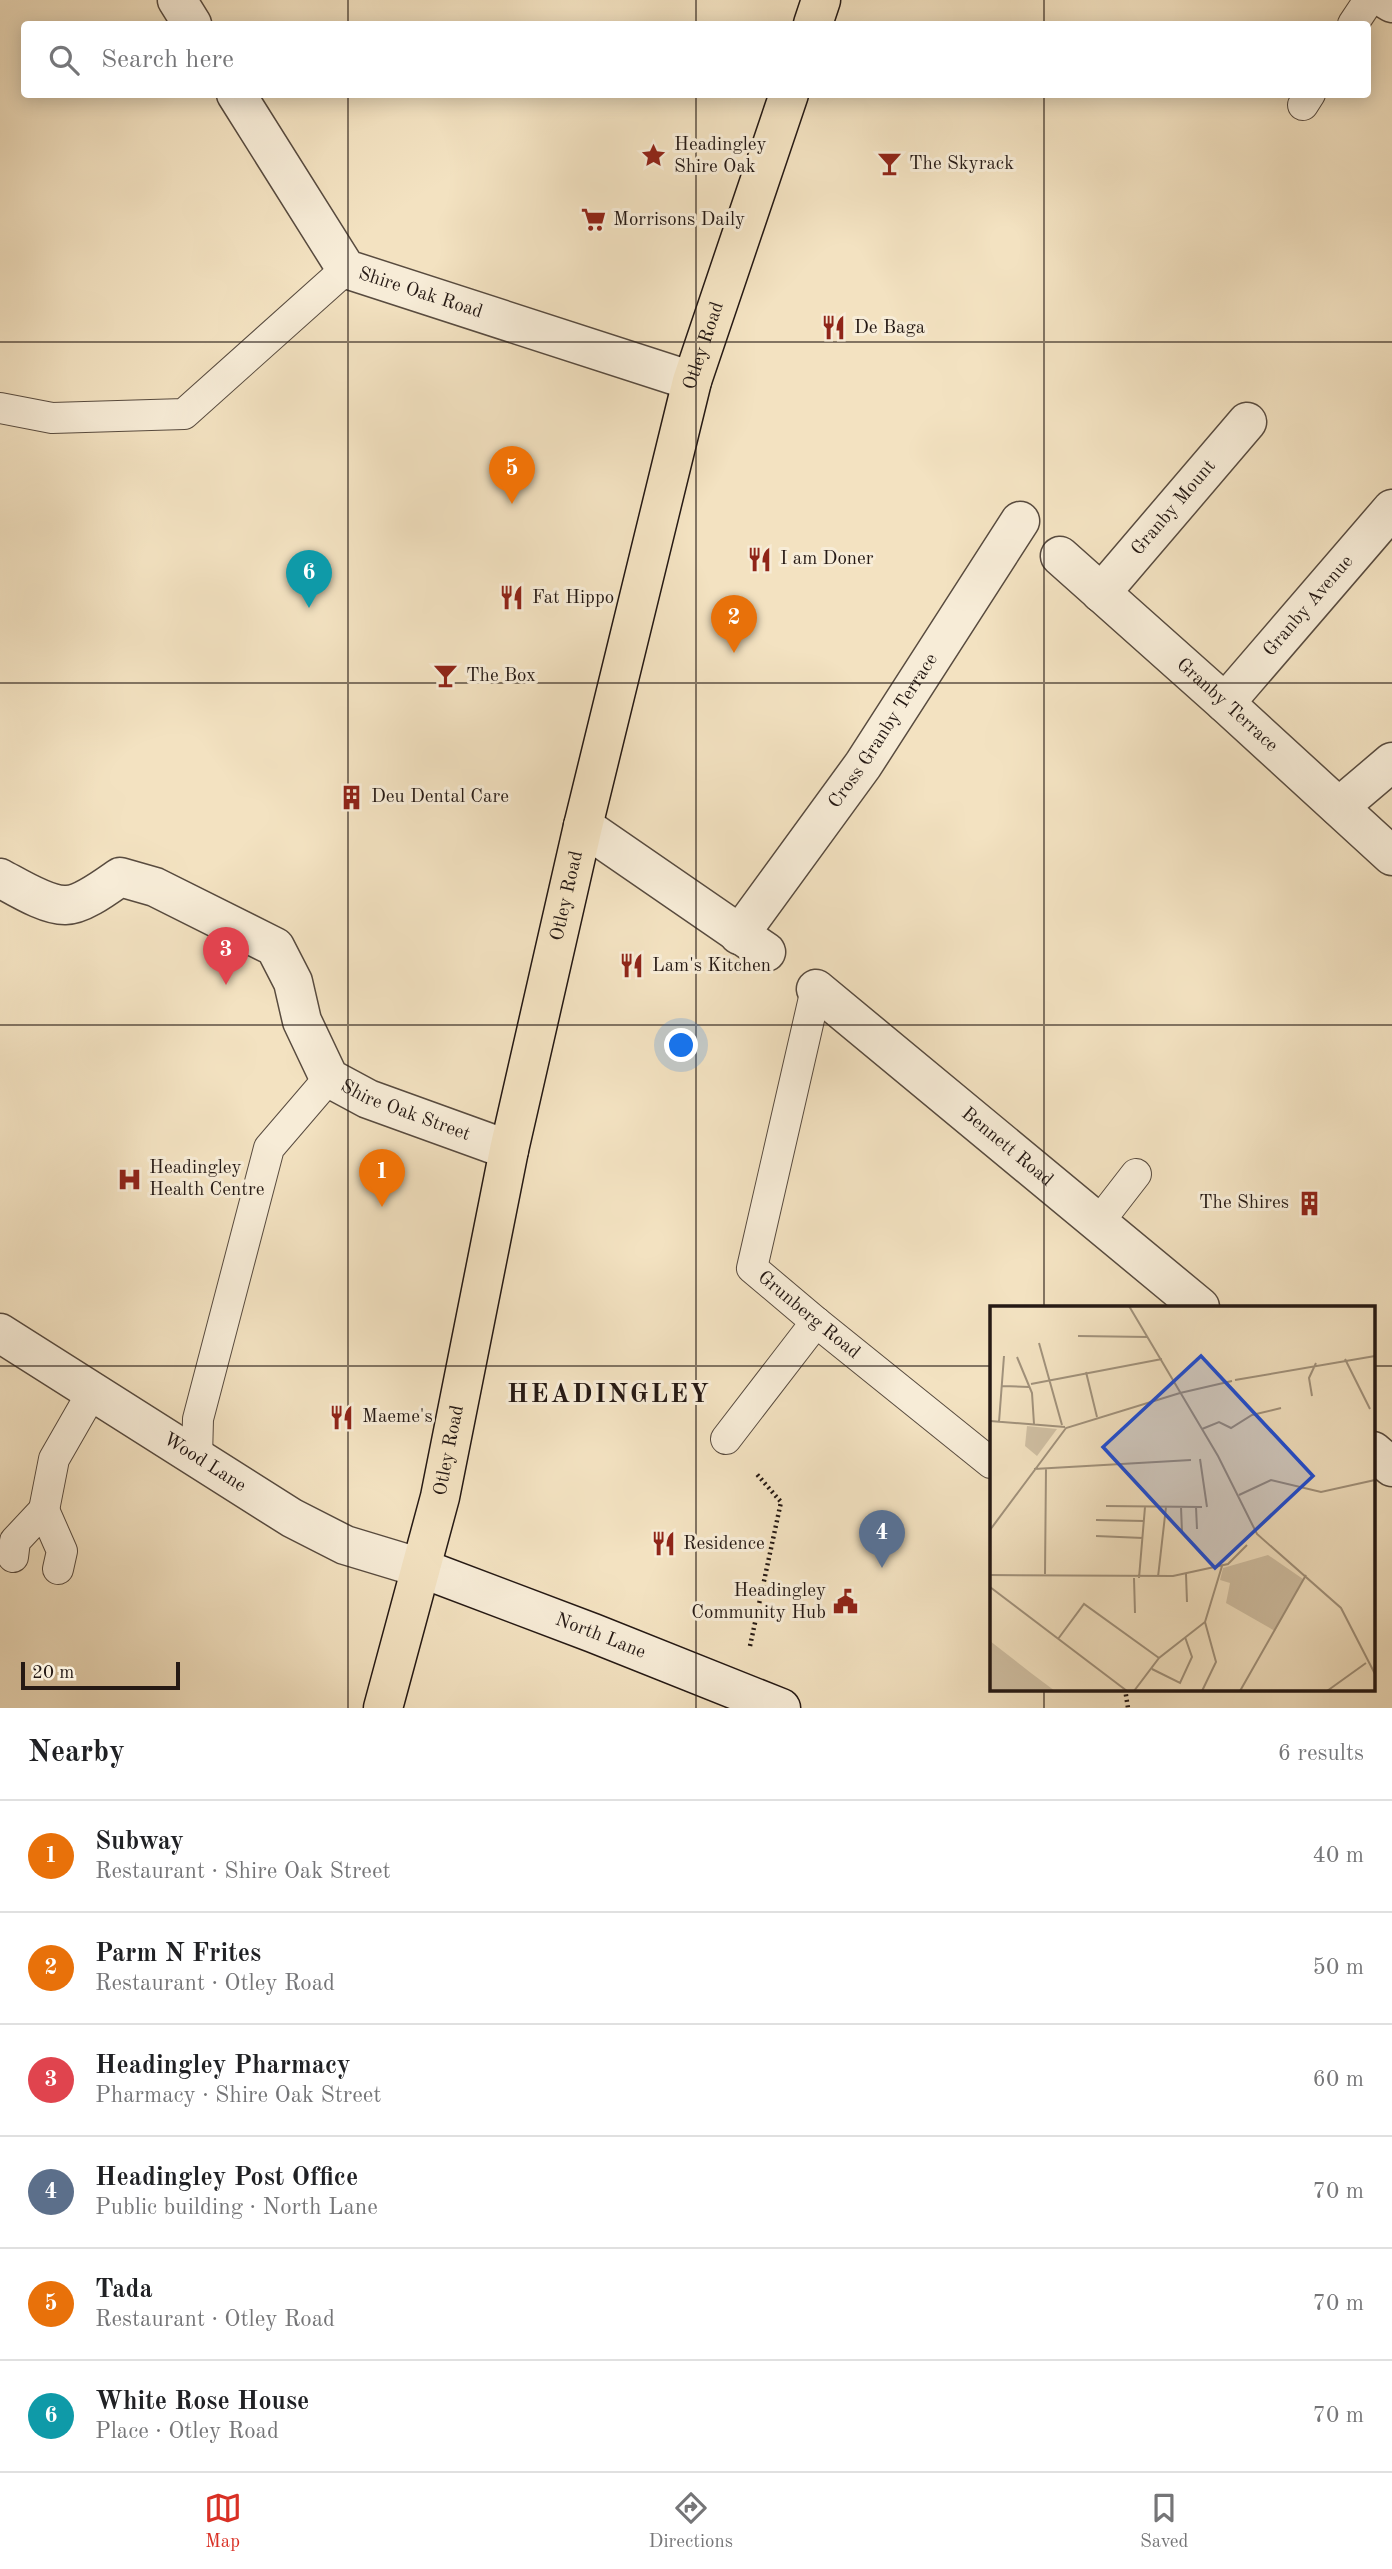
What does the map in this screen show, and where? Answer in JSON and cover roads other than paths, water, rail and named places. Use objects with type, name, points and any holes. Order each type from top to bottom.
[{"type":"highway","points":[[814,21],[821,0]]},
{"type":"highway","name":"Otley Road","points":[[383,1708],[455,1429],[509,1150],[583,825],[692,381],[788,98]]},
{"type":"street","points":[[177,0],[190,21]]},
{"type":"street","points":[[1387,0],[1392,3]]},
{"type":"street","name":"Shire Oak Road","points":[[239,98],[346,269],[692,381]]},
{"type":"street","name":"Granby Mount","points":[[1101,593],[1247,422]]},
{"type":"street","name":"Granby Avenue","points":[[1225,703],[1392,509]]},
{"type":"street","name":"Cross Granby Terrace","points":[[583,825],[753,943],[863,765],[1031,530]]},
{"type":"street","name":"Granby Terrace","points":[[1031,530],[1392,856]]},
{"type":"street","points":[[1339,807],[1392,762]]},
{"type":"street","name":"Shire Oak Street","points":[[0,877],[31,895],[67,906],[94,895],[120,877],[155,887],[275,947],[293,982],[302,1021],[329,1079],[369,1099],[509,1150]]},
{"type":"street","name":"Bennett Road","points":[[816,989],[1199,1306]]},
{"type":"street","name":"Wood Lane","points":[[0,1333],[292,1518],[345,1545],[421,1568]]},
{"type":"street","points":[[1374,1452],[1392,1467]]},
{"type":"street","name":"North Lane","points":[[421,1568],[781,1708]]},
{"type":"lane","points":[[1355,21],[1369,0]]},
{"type":"lane","points":[[0,408],[52,418],[184,414],[346,269]]},
{"type":"lane","name":"Grunberg Road","points":[[816,989],[752,1268],[990,1461]]},
{"type":"lane","points":[[197,1457],[198,1419],[269,1147],[329,1079]]},
{"type":"lane","points":[[1098,1223],[1136,1174]]},
{"type":"lane","points":[[726,1439],[816,1322]]},
{"type":"lane","points":[[13,1557],[15,1541],[44,1510],[54,1459],[93,1391]]},
{"type":"lane","points":[[44,1510],[62,1551],[58,1569]]},
{"type":"place","name":"Headingley Shire Oak","points":[[654,156]]},
{"type":"place","name":"The Skyrack","points":[[889,164]]},
{"type":"place","name":"Morrisons Daily","points":[[593,220]]},
{"type":"place","name":"De Baga","points":[[834,328]]},
{"type":"place","name":"Tada","points":[[512,504]]},
{"type":"place","name":"I am Doner","points":[[760,559]]},
{"type":"place","name":"Fat Hippo","points":[[512,598]]},
{"type":"place","name":"White Rose House","points":[[309,608]]},
{"type":"place","name":"Parm N Frites","points":[[734,653]]},
{"type":"place","name":"The Box","points":[[446,676]]},
{"type":"place","name":"Deu Dental Care","points":[[351,797]]},
{"type":"place","name":"Lam's Kitchen","points":[[632,966]]},
{"type":"place","name":"Headingley Pharmacy","points":[[226,985]]},
{"type":"place","name":"Headingley Health Centre","points":[[129,1179]]},
{"type":"place","name":"The Shires","points":[[1309,1203]]},
{"type":"place","name":"Subway","points":[[382,1207]]},
{"type":"place","name":"Maeme's","points":[[342,1417]]},
{"type":"place","name":"Residence","points":[[663,1544]]},
{"type":"place","name":"Headingley Post Office","points":[[882,1568]]},
{"type":"place","name":"Headingley Community Hub","points":[[846,1602]]},
{"type":"district","name":"HEADINGLEY","points":[[609,1395]]}]
